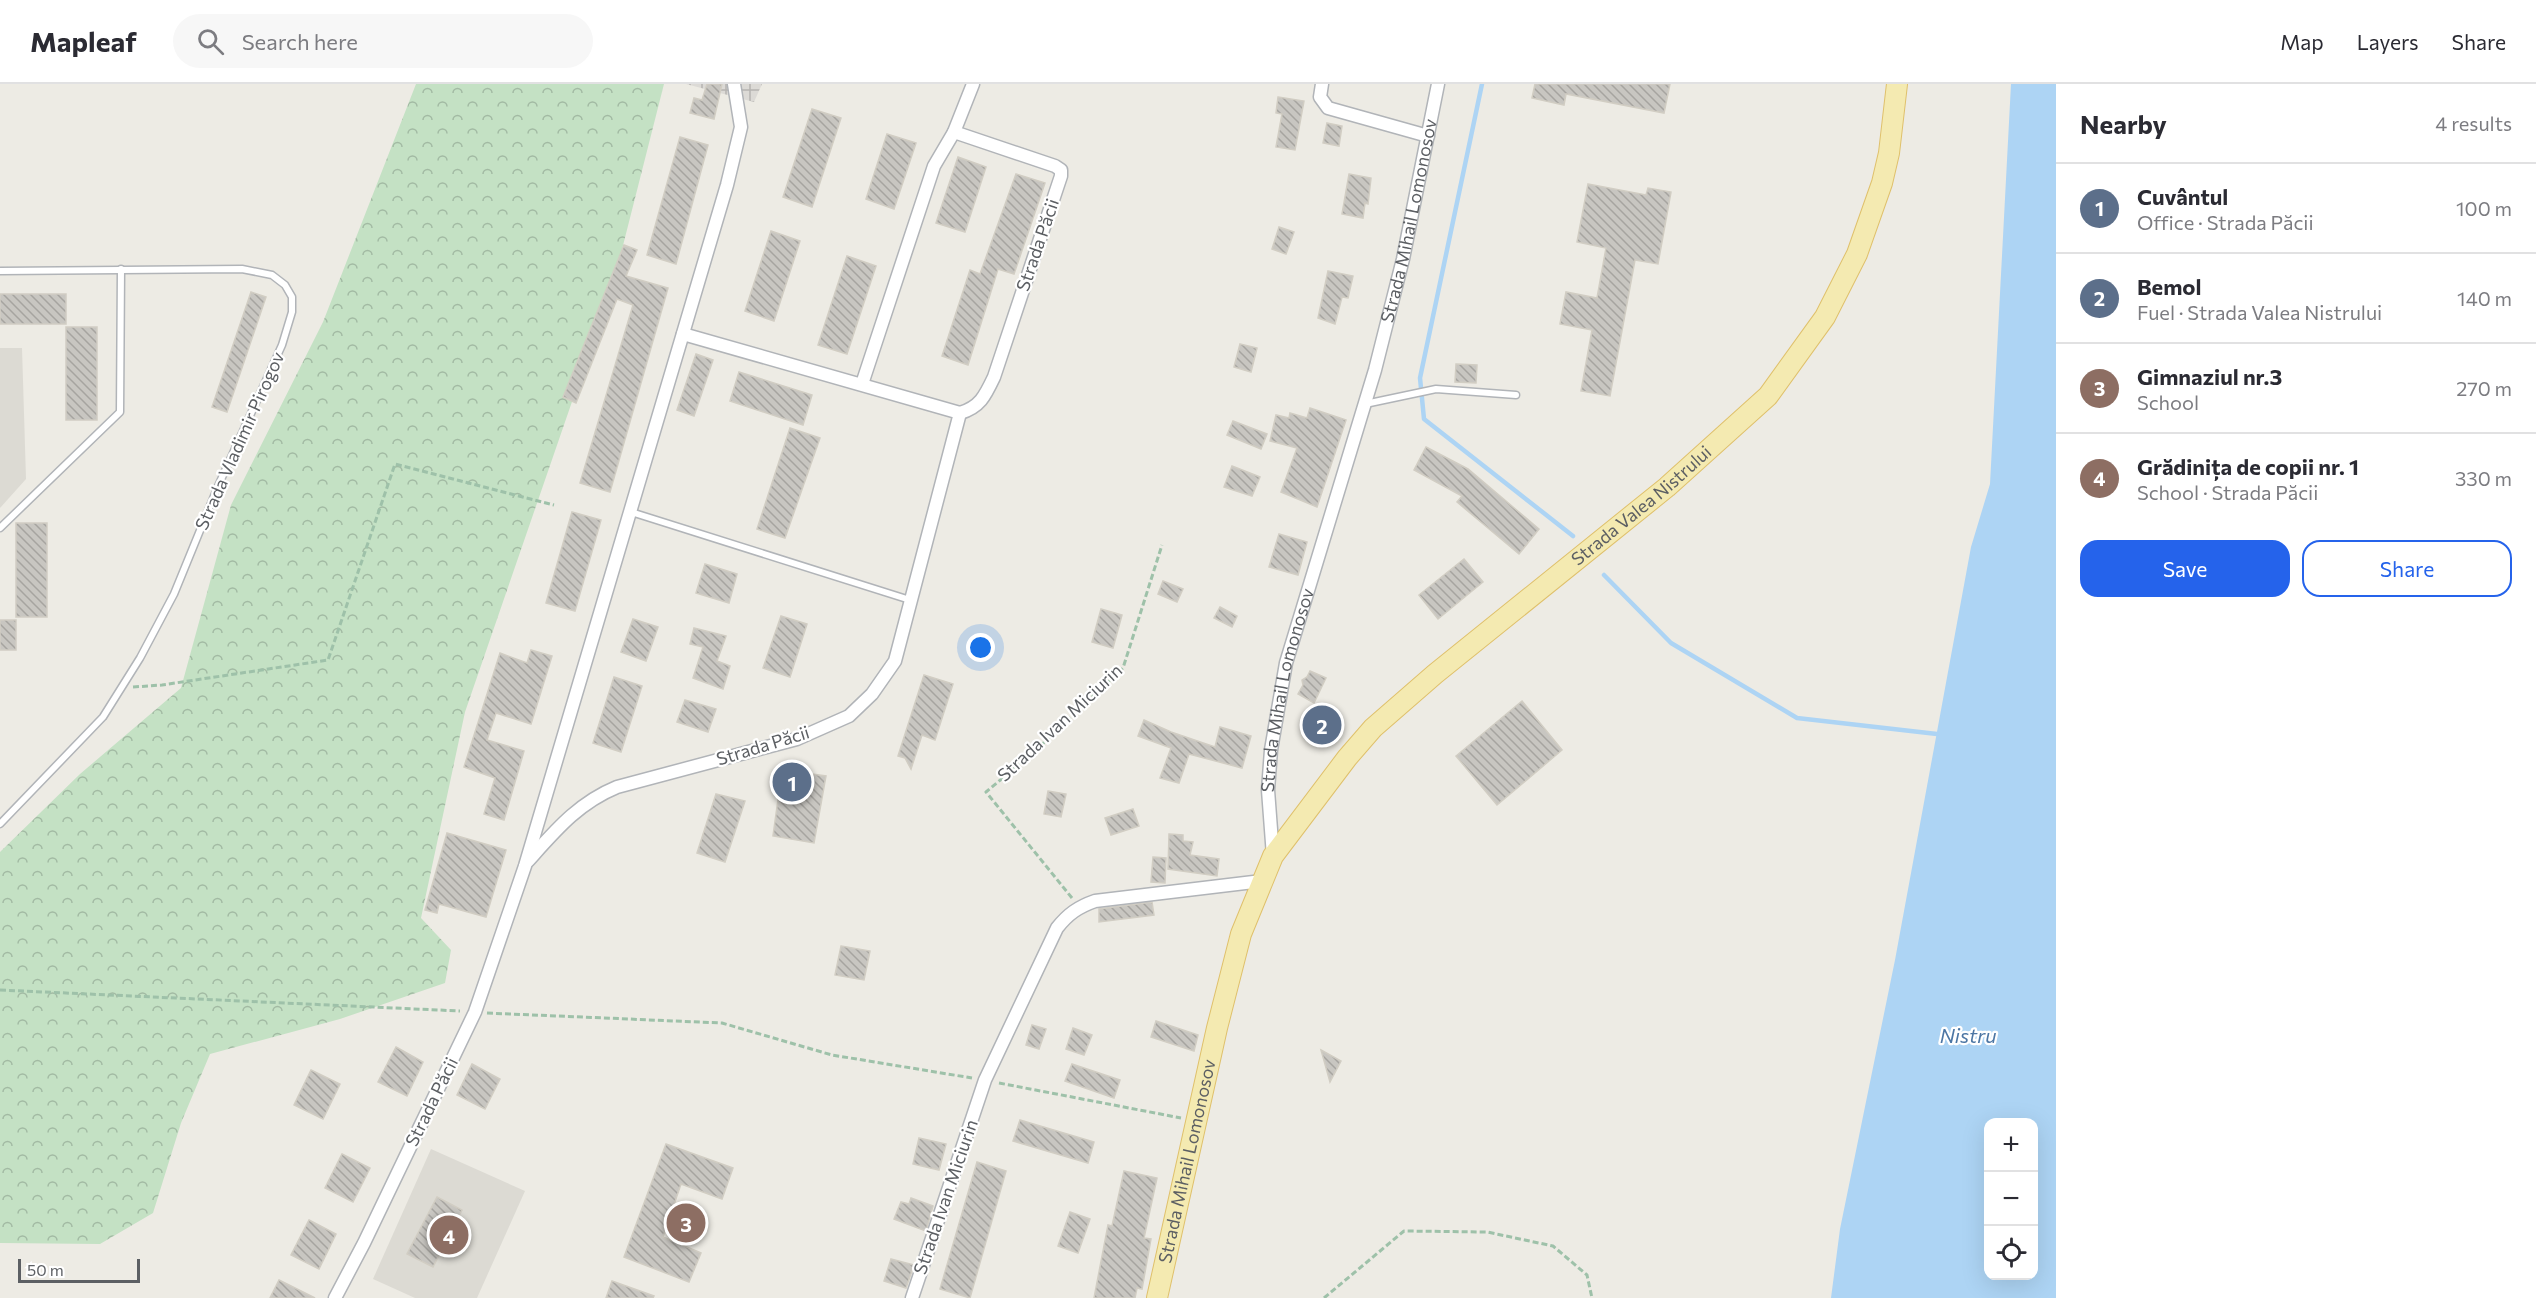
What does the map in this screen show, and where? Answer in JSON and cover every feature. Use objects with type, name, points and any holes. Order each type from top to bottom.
[{"type":"main road","name":"Strada Valea Nistrului","points":[[1273,856],[1347,758],[1373,728],[1435,674],[1667,488],[1768,396],[1825,317],[1857,254],[1882,183],[1889,153],[1897,84]]},
{"type":"main road","name":"Strada Mihail Lomonosov","points":[[1157,1298],[1241,934],[1273,856]]},
{"type":"street","name":"Strada Păcii","points":[[335,1298],[475,1012],[525,866],[727,185],[741,127],[734,84]]},
{"type":"street","points":[[862,384],[934,166],[954,132],[973,84]]},
{"type":"street","points":[[1322,84],[1320,97],[1328,108],[1428,136]]},
{"type":"street","name":"Strada Mihail Lomonosov","points":[[1273,856],[1268,790],[1271,750],[1286,663],[1375,370],[1403,259],[1438,84]]},
{"type":"street","name":"Strada Păcii","points":[[525,866],[568,817],[597,795],[617,787],[796,739],[849,716],[872,694],[895,661],[960,413],[972,409],[984,400],[994,377],[1061,176],[1060,170],[1055,166],[954,132]]},
{"type":"street","points":[[683,334],[960,413]]},
{"type":"street","points":[[1078,907],[1095,901],[1262,881]]},
{"type":"street","name":"Strada Ivan Miciurin","points":[[912,1298],[986,1080],[1057,928],[1078,907]]},
{"type":"lane","points":[[0,528],[120,412],[121,269]]},
{"type":"lane","name":"Strada Vladimir Pirogov","points":[[0,271],[242,269],[272,275],[285,285],[292,297],[292,312],[282,345],[219,484],[174,594],[122,687],[102,717],[0,824]]},
{"type":"lane","points":[[1364,404],[1436,389],[1516,395]]},
{"type":"lane","points":[[630,512],[910,600]]},
{"type":"path","points":[[122,687],[162,685],[328,660],[395,464],[554,505]]},
{"type":"path","name":"Strada Ivan Miciurin","points":[[1078,907],[986,792],[1036,750],[1123,668],[1162,545]]},
{"type":"path","points":[[0,990],[722,1023],[832,1055],[986,1080],[1196,1121]]},
{"type":"path","points":[[1324,1298],[1404,1231],[1487,1232],[1553,1246],[1587,1275],[1592,1298]]},
{"type":"shaded area","points":[[686,84],[762,84],[754,102]]},
{"type":"shaded area","points":[[0,348],[22,348],[26,479],[0,508]]},
{"type":"shaded area","points":[[431,1149],[525,1191],[477,1298],[415,1298],[373,1279]]},
{"type":"green space","points":[[416,84],[664,84],[615,277],[465,712],[421,918],[451,950],[445,983],[340,1019],[210,1054],[181,1123],[153,1213],[100,1244],[0,1243],[0,852],[80,774],[181,688],[231,505],[323,322]]},
{"type":"water","name":"Nistru","points":[[2011,84],[2056,84],[2056,1298],[1831,1298],[1840,1229],[1895,960],[1971,547],[1990,484]]},
{"type":"building","points":[[707,84],[722,84],[714,119],[690,113],[694,98],[702,100]]},
{"type":"building","points":[[1535,84],[1670,84],[1664,113],[1566,94],[1564,105],[1532,98]]},
{"type":"building","points":[[1278,97],[1304,101],[1295,150],[1276,147],[1282,114],[1276,113]]},
{"type":"building","points":[[812,109],[841,118],[812,207],[783,197]]},
{"type":"building","points":[[1327,123],[1342,126],[1339,146],[1323,143]]},
{"type":"building","points":[[887,134],[916,143],[894,209],[866,199]]},
{"type":"building","points":[[680,137],[708,145],[676,264],[647,255]]},
{"type":"building","points":[[958,157],[986,167],[965,232],[936,223]]},
{"type":"building","points":[[1016,174],[1045,183],[1014,274],[998,269],[968,365],[942,356],[970,270],[980,274]]},
{"type":"building","points":[[1349,174],[1371,178],[1368,204],[1365,203],[1363,218],[1342,214]]},
{"type":"building","points":[[1588,184],[1646,195],[1648,188],[1671,192],[1658,264],[1635,260],[1610,396],[1581,391],[1592,330],[1560,324],[1566,292],[1597,298],[1606,248],[1577,242]]},
{"type":"building","points":[[1279,227],[1294,232],[1286,254],[1272,249]]},
{"type":"building","points":[[771,231],[800,241],[774,321],[745,311]]},
{"type":"building","points":[[624,245],[637,250],[626,276],[668,288],[610,492],[580,483],[633,305],[617,299],[576,403],[563,397]]},
{"type":"building","points":[[847,256],[876,266],[847,354],[818,345]]},
{"type":"building","points":[[1328,271],[1353,276],[1348,298],[1342,297],[1335,324],[1318,318]]},
{"type":"building","points":[[251,292],[266,297],[227,412],[212,407]]},
{"type":"building","points":[[0,294],[66,294],[66,324],[0,324]]},
{"type":"building","points":[[66,327],[97,327],[97,420],[66,420]]},
{"type":"building","points":[[1240,344],[1257,348],[1251,372],[1234,367]]},
{"type":"building","points":[[696,354],[713,360],[694,416],[677,410]]},
{"type":"building","points":[[1456,364],[1477,365],[1476,383],[1455,382]]},
{"type":"building","points":[[739,372],[812,395],[803,425],[730,401]]},
{"type":"building","points":[[1310,408],[1346,420],[1317,507],[1281,492],[1297,448],[1270,441],[1276,415],[1289,418],[1290,413],[1307,418]]},
{"type":"building","points":[[1233,421],[1267,434],[1261,449],[1227,435]]},
{"type":"building","points":[[790,428],[820,438],[785,538],[757,529]]},
{"type":"building","points":[[1426,447],[1468,469],[1539,529],[1519,554],[1457,502],[1462,496],[1414,470]]},
{"type":"building","points":[[1232,466],[1260,477],[1252,496],[1224,487]]},
{"type":"building","points":[[572,512],[601,520],[575,611],[546,603]]},
{"type":"building","points":[[16,523],[47,523],[47,617],[16,617]]},
{"type":"building","points":[[1279,534],[1307,542],[1298,575],[1269,567]]},
{"type":"building","points":[[1464,559],[1483,582],[1438,619],[1419,595]]},
{"type":"building","points":[[705,564],[737,574],[729,603],[696,593]]},
{"type":"building","points":[[1163,581],[1183,589],[1177,602],[1158,594]]},
{"type":"building","points":[[1220,607],[1237,616],[1232,627],[1214,618]]},
{"type":"building","points":[[1101,609],[1122,615],[1113,648],[1092,642]]},
{"type":"building","points":[[781,616],[807,624],[790,677],[763,668]]},
{"type":"building","points":[[633,619],[658,627],[646,661],[621,652]]},
{"type":"building","points":[[0,620],[16,620],[16,650],[0,650]]},
{"type":"building","points":[[694,628],[726,636],[717,661],[730,666],[723,689],[693,678],[703,647],[690,644]]},
{"type":"building","points":[[531,650],[552,656],[531,724],[496,713],[487,740],[524,751],[504,820],[484,814],[495,778],[464,767],[500,653],[527,663]]},
{"type":"building","points":[[1310,671],[1326,678],[1314,703],[1298,694],[1303,685],[1302,680]]},
{"type":"building","points":[[924,675],[953,684],[935,740],[922,735],[911,769],[905,758],[898,756]]},
{"type":"building","points":[[614,677],[642,686],[621,752],[593,743]]},
{"type":"building","points":[[685,700],[716,709],[708,732],[677,722]]},
{"type":"building","points":[[1522,701],[1562,750],[1497,805],[1456,756]]},
{"type":"building","points":[[1144,720],[1215,747],[1220,727],[1251,736],[1242,768],[1189,754],[1179,783],[1160,778],[1171,748],[1138,736]]},
{"type":"building","points":[[782,770],[826,776],[814,843],[773,836]]},
{"type":"building","points":[[1048,791],[1066,794],[1061,817],[1044,814]]},
{"type":"building","points":[[716,794],[745,801],[725,862],[697,853]]},
{"type":"building","points":[[1133,809],[1139,826],[1111,835],[1105,818]]},
{"type":"building","points":[[447,833],[506,850],[486,917],[439,904],[437,913],[425,910]]},
{"type":"building","points":[[1169,834],[1183,835],[1183,841],[1193,842],[1190,855],[1219,859],[1217,876],[1168,869]]},
{"type":"building","points":[[1153,857],[1166,858],[1165,883],[1151,882]]},
{"type":"building","points":[[1152,902],[1154,915],[1099,922],[1099,909]]},
{"type":"building","points":[[841,946],[870,951],[864,980],[835,975]]},
{"type":"building","points":[[1156,1021],[1198,1035],[1194,1051],[1151,1037]]},
{"type":"building","points":[[1032,1025],[1046,1029],[1039,1049],[1026,1045]]},
{"type":"building","points":[[1073,1028],[1092,1035],[1084,1055],[1066,1049]]},
{"type":"building","points":[[396,1047],[423,1062],[407,1096],[378,1082]]},
{"type":"building","points":[[1321,1050],[1341,1061],[1330,1082]]},
{"type":"building","points":[[472,1064],[500,1079],[485,1109],[457,1095]]},
{"type":"building","points":[[1072,1064],[1120,1080],[1114,1098],[1065,1081]]},
{"type":"building","points":[[311,1070],[340,1084],[323,1119],[294,1105]]},
{"type":"building","points":[[1020,1120],[1094,1142],[1088,1163],[1013,1141]]},
{"type":"building","points":[[919,1138],[946,1144],[939,1170],[913,1164]]},
{"type":"building","points":[[666,1144],[733,1168],[722,1199],[681,1184],[663,1237],[701,1253],[689,1282],[624,1257]]},
{"type":"building","points":[[342,1154],[370,1168],[353,1202],[325,1188]]},
{"type":"building","points":[[977,1162],[1006,1171],[970,1298],[940,1289]]},
{"type":"building","points":[[1124,1171],[1157,1178],[1144,1238],[1151,1239],[1142,1289],[1137,1288],[1135,1298],[1094,1298],[1108,1225],[1112,1226]]},
{"type":"building","points":[[437,1197],[462,1210],[433,1267],[407,1254]]},
{"type":"building","points":[[911,1198],[933,1206],[926,1231],[894,1219],[901,1202],[909,1204]]},
{"type":"building","points":[[1070,1212],[1090,1219],[1078,1253],[1058,1246]]},
{"type":"building","points":[[309,1220],[336,1234],[319,1269],[291,1255]]},
{"type":"building","points":[[891,1259],[914,1265],[906,1288],[884,1281]]},
{"type":"building","points":[[279,1280],[315,1298],[270,1298]]},
{"type":"building","points":[[612,1281],[654,1296],[653,1298],[606,1298]]},
{"type":"waterway","points":[[1482,84],[1420,378],[1424,419],[1573,536]]},
{"type":"waterway","points":[[1604,575],[1671,643],[1797,718],[1937,734]]},
{"type":"place","name":"Bemol","points":[[1322,725]]},
{"type":"place","name":"Cuvântul","points":[[792,782]]},
{"type":"place","name":"Gimnaziul nr.3","points":[[686,1223]]},
{"type":"place","name":"Grădinița de copii nr. 1","points":[[449,1235]]}]
